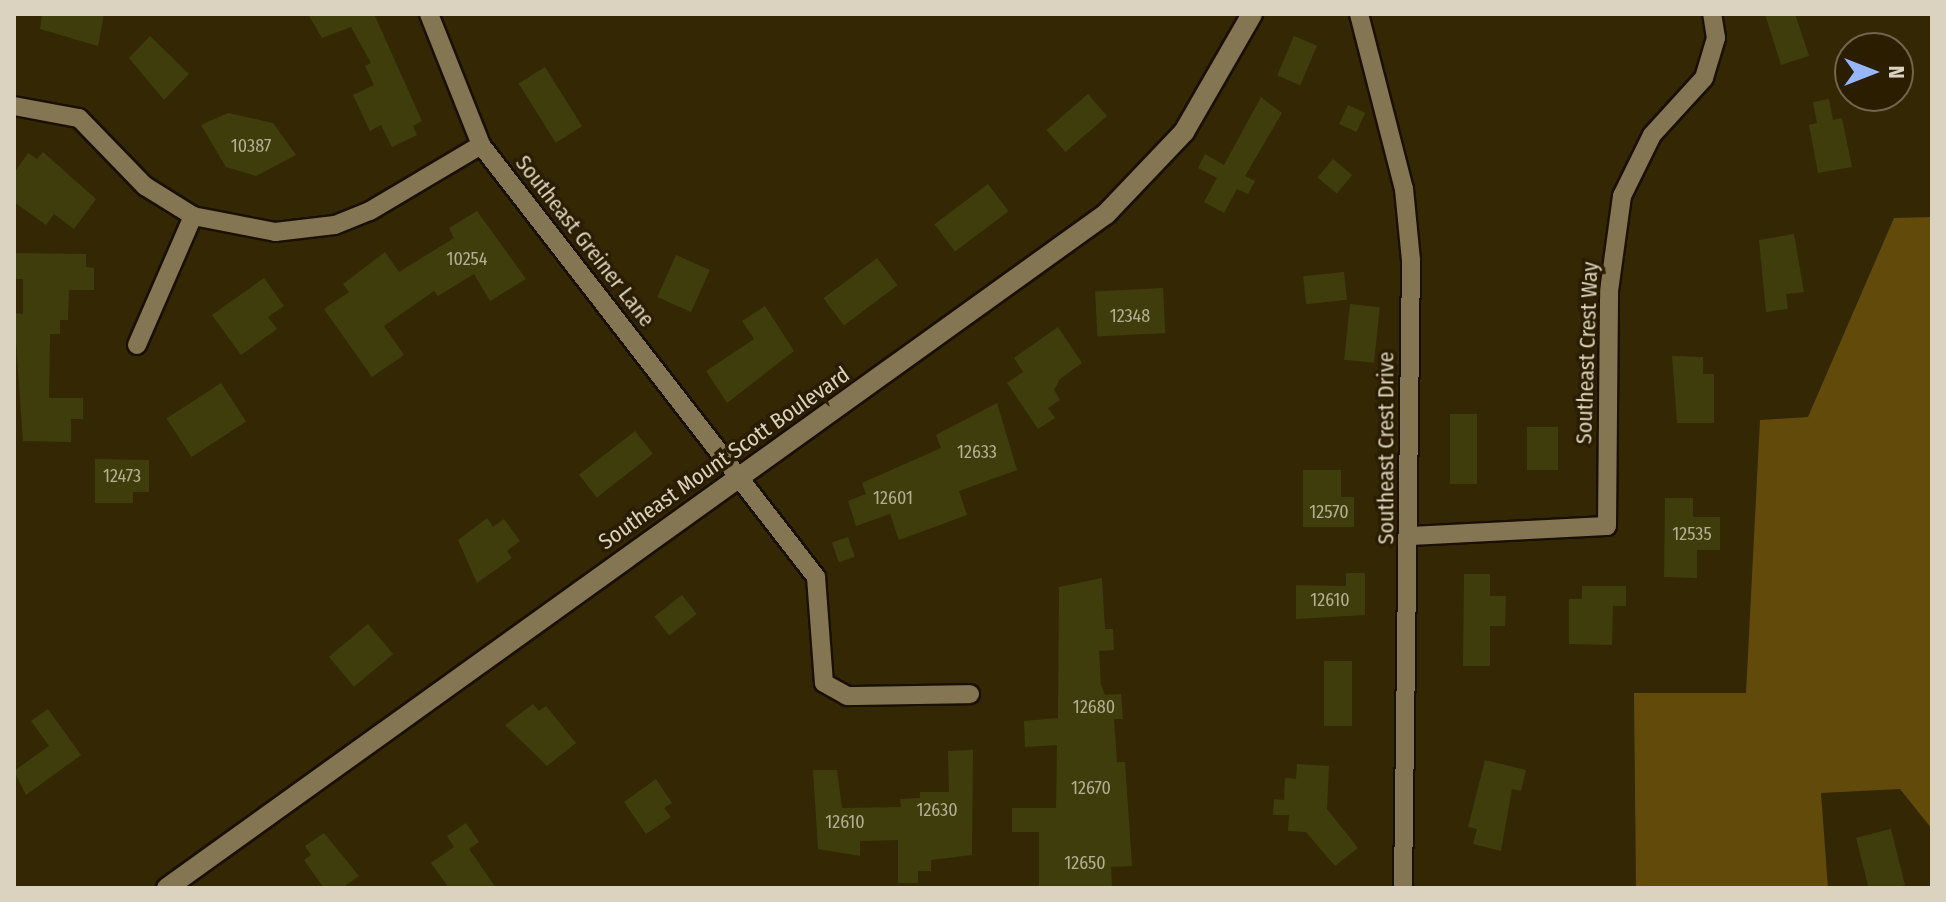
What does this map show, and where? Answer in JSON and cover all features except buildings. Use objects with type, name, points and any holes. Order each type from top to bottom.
[{"type":"main road","name":"Southeast Mount Scott Boulevard","points":[[167,888],[1132,192],[1184,132],[1252,14]]},
{"type":"street","name":"Southeast Greiner Lane","points":[[429,14],[481,145],[816,577],[822,676],[831,691],[970,694]]},
{"type":"street","name":"Southeast Crest Drive","points":[[1359,14],[1409,230],[1410,536],[1403,888]]},
{"type":"street","name":"Southeast Crest Way","points":[[1410,536],[1607,526],[1609,291],[1622,196],[1652,135],[1704,78],[1716,38],[1712,14]]},
{"type":"street","points":[[14,106],[79,118],[145,186],[193,216],[275,232],[335,225],[481,145]]},
{"type":"street","points":[[137,345],[193,216]]},
{"type":"shaded area","points":[[1932,217],[1932,829],[1900,789],[1821,793],[1828,888],[1636,888],[1634,693],[1746,693],[1760,420],[1808,417],[1894,218]]}]
